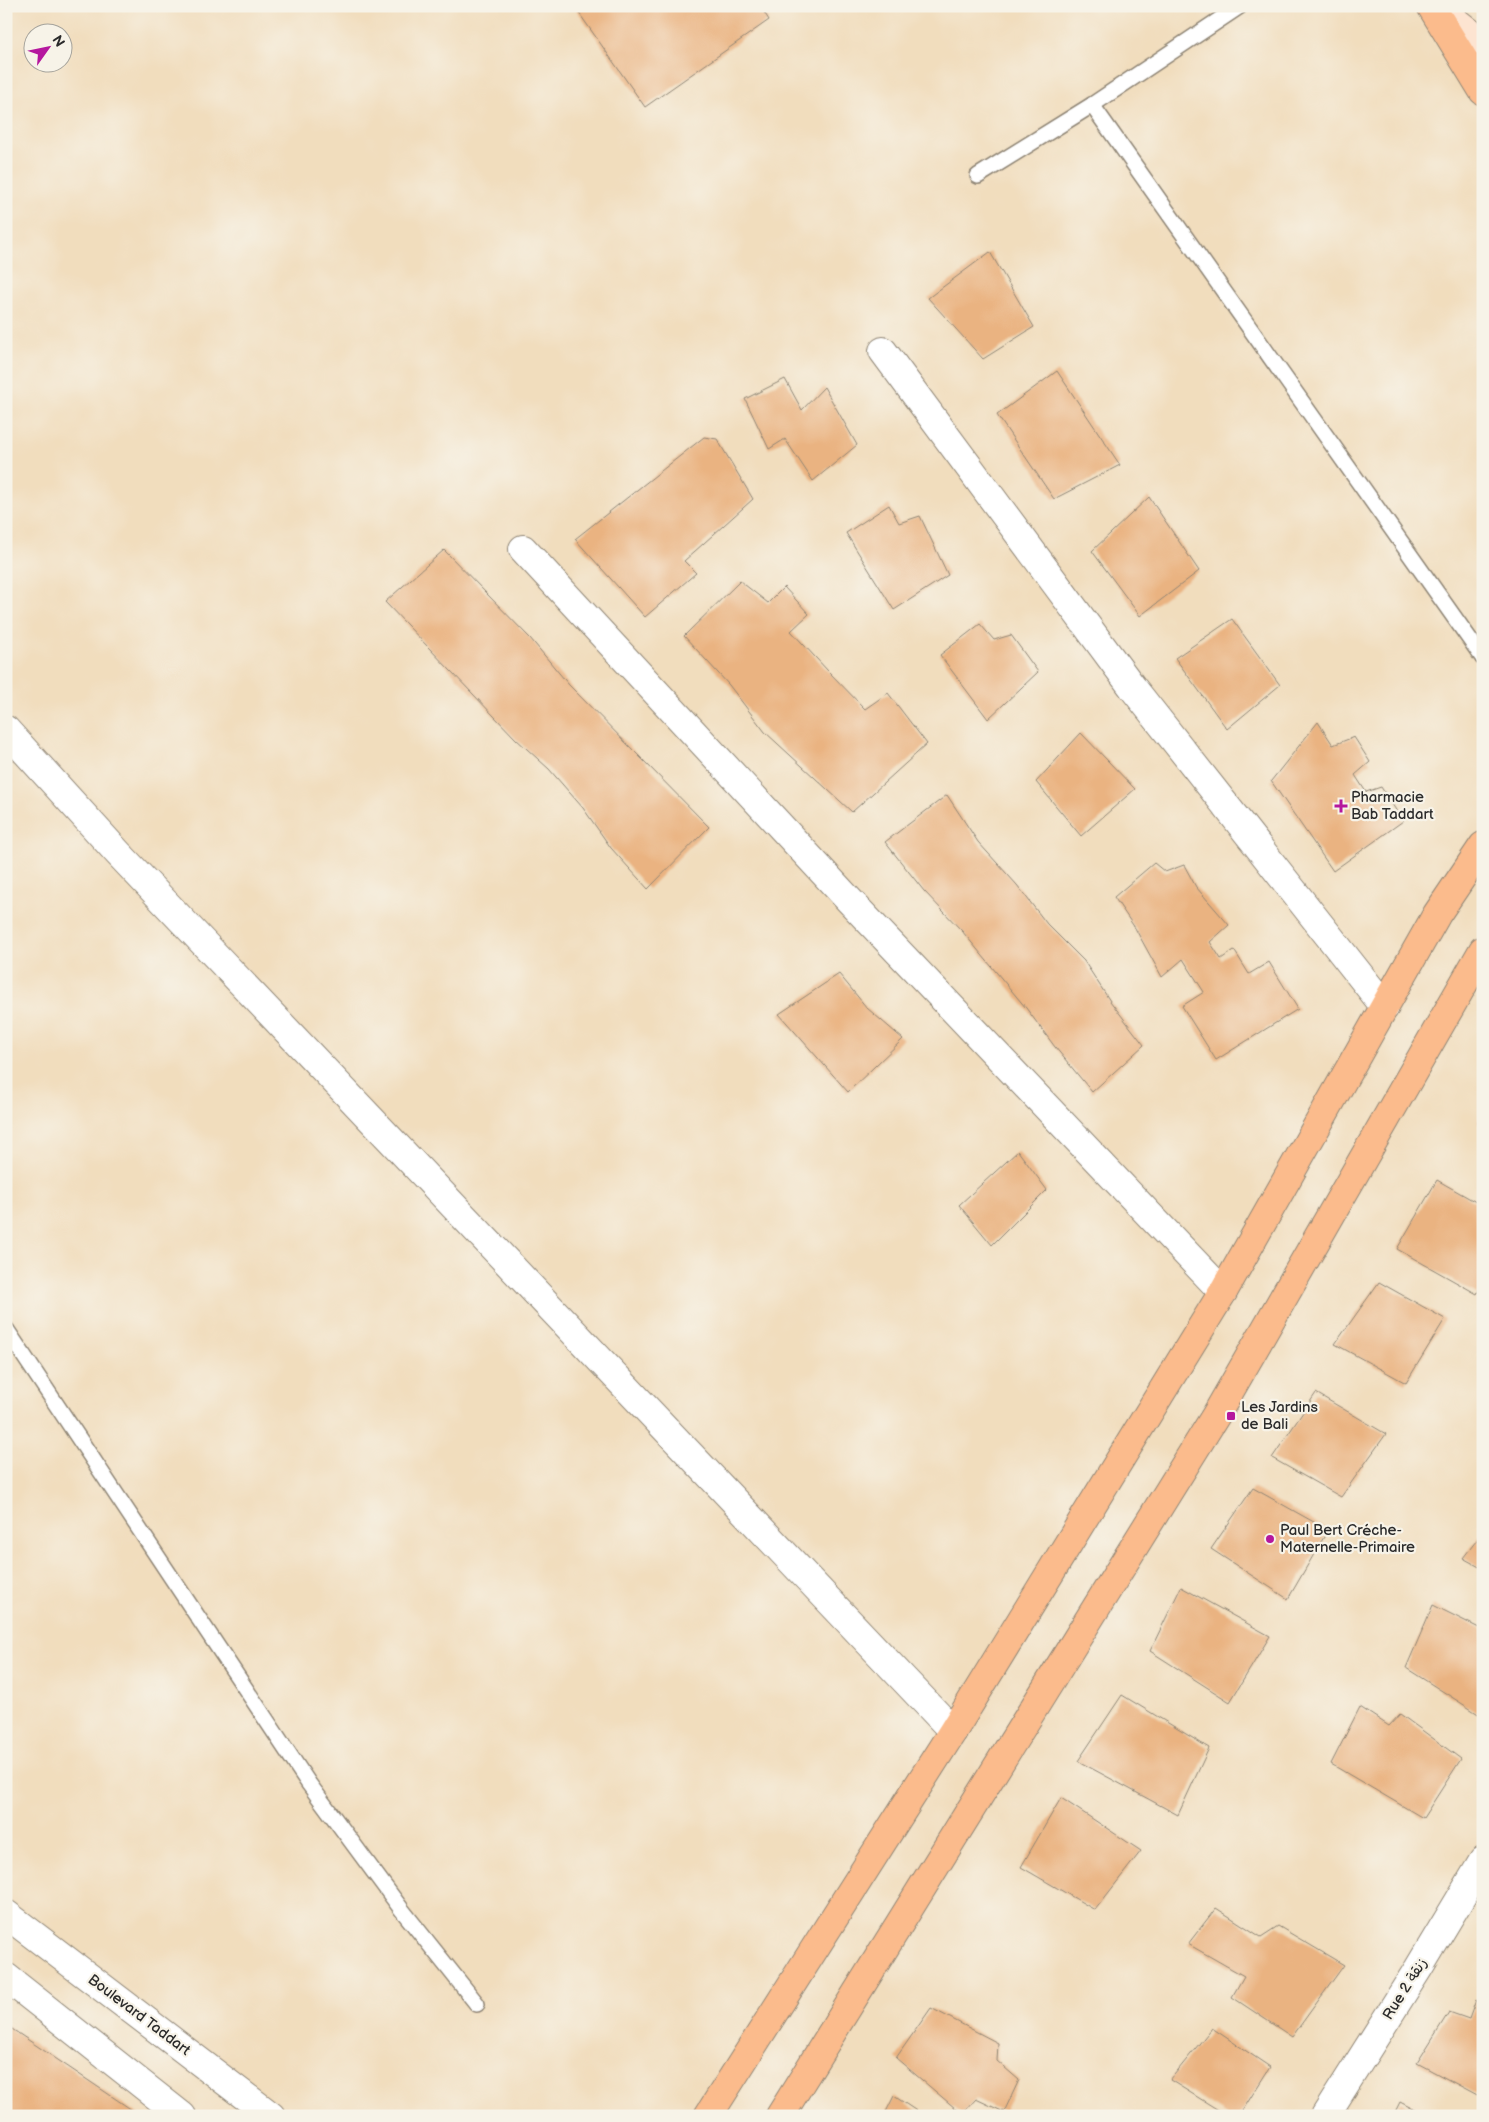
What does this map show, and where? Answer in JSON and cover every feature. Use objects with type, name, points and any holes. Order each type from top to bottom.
[{"type":"main road","points":[[1431,6],[1483,91]]},
{"type":"main road","points":[[1436,6],[1483,42]]},
{"type":"main road","points":[[708,2116],[953,1730],[1223,1292],[1437,914],[1483,846]]},
{"type":"main road","points":[[780,2116],[1216,1414],[1483,950]]},
{"type":"street","points":[[883,351],[1133,688],[1385,1007]]},
{"type":"street","points":[[524,549],[849,900],[1223,1292]]},
{"type":"street","points":[[6,730],[118,853],[953,1730]]},
{"type":"street","name":"Rue 2 زنقة","points":[[1325,2116],[1418,1969],[1483,1861]]},
{"type":"street","name":"Boulevard Taddart","points":[[6,1914],[272,2116]]},
{"type":"street","points":[[6,1977],[182,2116]]},
{"type":"lane","points":[[978,176],[1092,105],[1237,7]]},
{"type":"lane","points":[[1092,105],[1483,658]]},
{"type":"lane","points":[[6,1329],[309,1784],[402,1910],[477,2004]]},
{"type":"building","points":[[574,6],[760,6],[769,20],[645,107]]},
{"type":"building","points":[[990,252],[1034,327],[983,359],[928,298]]},
{"type":"building","points":[[1057,371],[1120,465],[1054,499],[997,415]]},
{"type":"building","points":[[785,379],[802,410],[824,387],[857,445],[813,481],[785,439],[769,449],[745,399]]},
{"type":"building","points":[[704,437],[717,439],[753,499],[684,561],[696,573],[645,617],[575,539]]},
{"type":"building","points":[[1149,497],[1199,571],[1140,616],[1092,551]]},
{"type":"building","points":[[889,505],[899,523],[920,516],[948,575],[894,610],[846,533]]},
{"type":"building","points":[[444,550],[530,638],[569,685],[709,827],[648,889],[611,848],[583,808],[549,769],[516,739],[385,602]]},
{"type":"building","points":[[740,581],[768,603],[784,587],[809,614],[791,631],[865,709],[888,693],[927,744],[852,812],[765,732],[729,685],[684,636]]},
{"type":"building","points":[[1232,619],[1280,685],[1227,729],[1175,658]]},
{"type":"building","points":[[980,624],[994,640],[1011,635],[1038,672],[988,719],[940,655]]},
{"type":"building","name":"Pharmacie Bab Taddart","points":[[1318,722],[1333,745],[1354,737],[1370,762],[1355,775],[1366,792],[1381,787],[1403,821],[1333,871],[1271,781]]},
{"type":"building","points":[[1081,733],[1135,789],[1081,836],[1036,782]]},
{"type":"building","points":[[947,795],[978,842],[1017,885],[1047,924],[1084,961],[1110,1001],[1144,1045],[1092,1092],[1026,1008],[962,931],[924,891],[885,842]]},
{"type":"building","points":[[1154,863],[1165,872],[1184,865],[1196,887],[1229,925],[1210,942],[1221,959],[1234,950],[1249,974],[1269,962],[1298,1009],[1216,1060],[1182,1006],[1204,992],[1183,959],[1162,977],[1135,928],[1114,897]]},
{"type":"building","points":[[839,974],[867,1008],[903,1039],[848,1092],[779,1014]]},
{"type":"building","points":[[1483,1113],[1483,1124],[1478,1122]]},
{"type":"building","points":[[1018,1151],[1047,1190],[992,1245],[959,1205]]},
{"type":"building","points":[[1437,1180],[1483,1206],[1483,1282],[1477,1294],[1397,1249]]},
{"type":"building","points":[[1379,1282],[1445,1319],[1406,1383],[1335,1344]]},
{"type":"building","points":[[1316,1393],[1386,1434],[1341,1497],[1272,1458]]},
{"type":"building","name":"Paul Bert Créche- Maternelle-Primaire","points":[[1253,1488],[1328,1530],[1288,1599],[1211,1549]]},
{"type":"building","points":[[1483,1532],[1483,1569],[1463,1558]]},
{"type":"building","points":[[1181,1587],[1270,1636],[1230,1702],[1150,1651]]},
{"type":"building","points":[[1433,1605],[1483,1630],[1483,1717],[1406,1668]]},
{"type":"building","points":[[1122,1695],[1209,1748],[1178,1815],[1078,1761]]},
{"type":"building","points":[[1360,1707],[1389,1726],[1400,1714],[1461,1759],[1423,1818],[1331,1764]]},
{"type":"building","points":[[1061,1798],[1141,1851],[1095,1910],[1021,1867]]},
{"type":"building","points":[[1216,1908],[1261,1937],[1278,1926],[1344,1965],[1292,2037],[1232,1997],[1244,1976],[1188,1944]]},
{"type":"building","points":[[1476,2000],[1483,2004],[1483,2098],[1417,2063],[1449,2012],[1469,2019]]},
{"type":"building","points":[[931,2008],[998,2043],[997,2061],[1019,2080],[1004,2112],[976,2099],[962,2114],[896,2058]]},
{"type":"building","points":[[6,2025],[141,2116],[6,2116]]},
{"type":"building","points":[[1212,2028],[1270,2067],[1239,2116],[1228,2116],[1170,2080]]},
{"type":"building","points":[[894,2096],[924,2116],[884,2116]]},
{"type":"building","points":[[1400,2102],[1427,2116],[1393,2116]]},
{"type":"place","name":"Pharmacie Bab Taddart","points":[[1341,806]]},
{"type":"place","name":"Les Jardins de Bali","points":[[1231,1416]]},
{"type":"place","name":"Paul Bert Créche- Maternelle-Primaire","points":[[1270,1539]]}]
